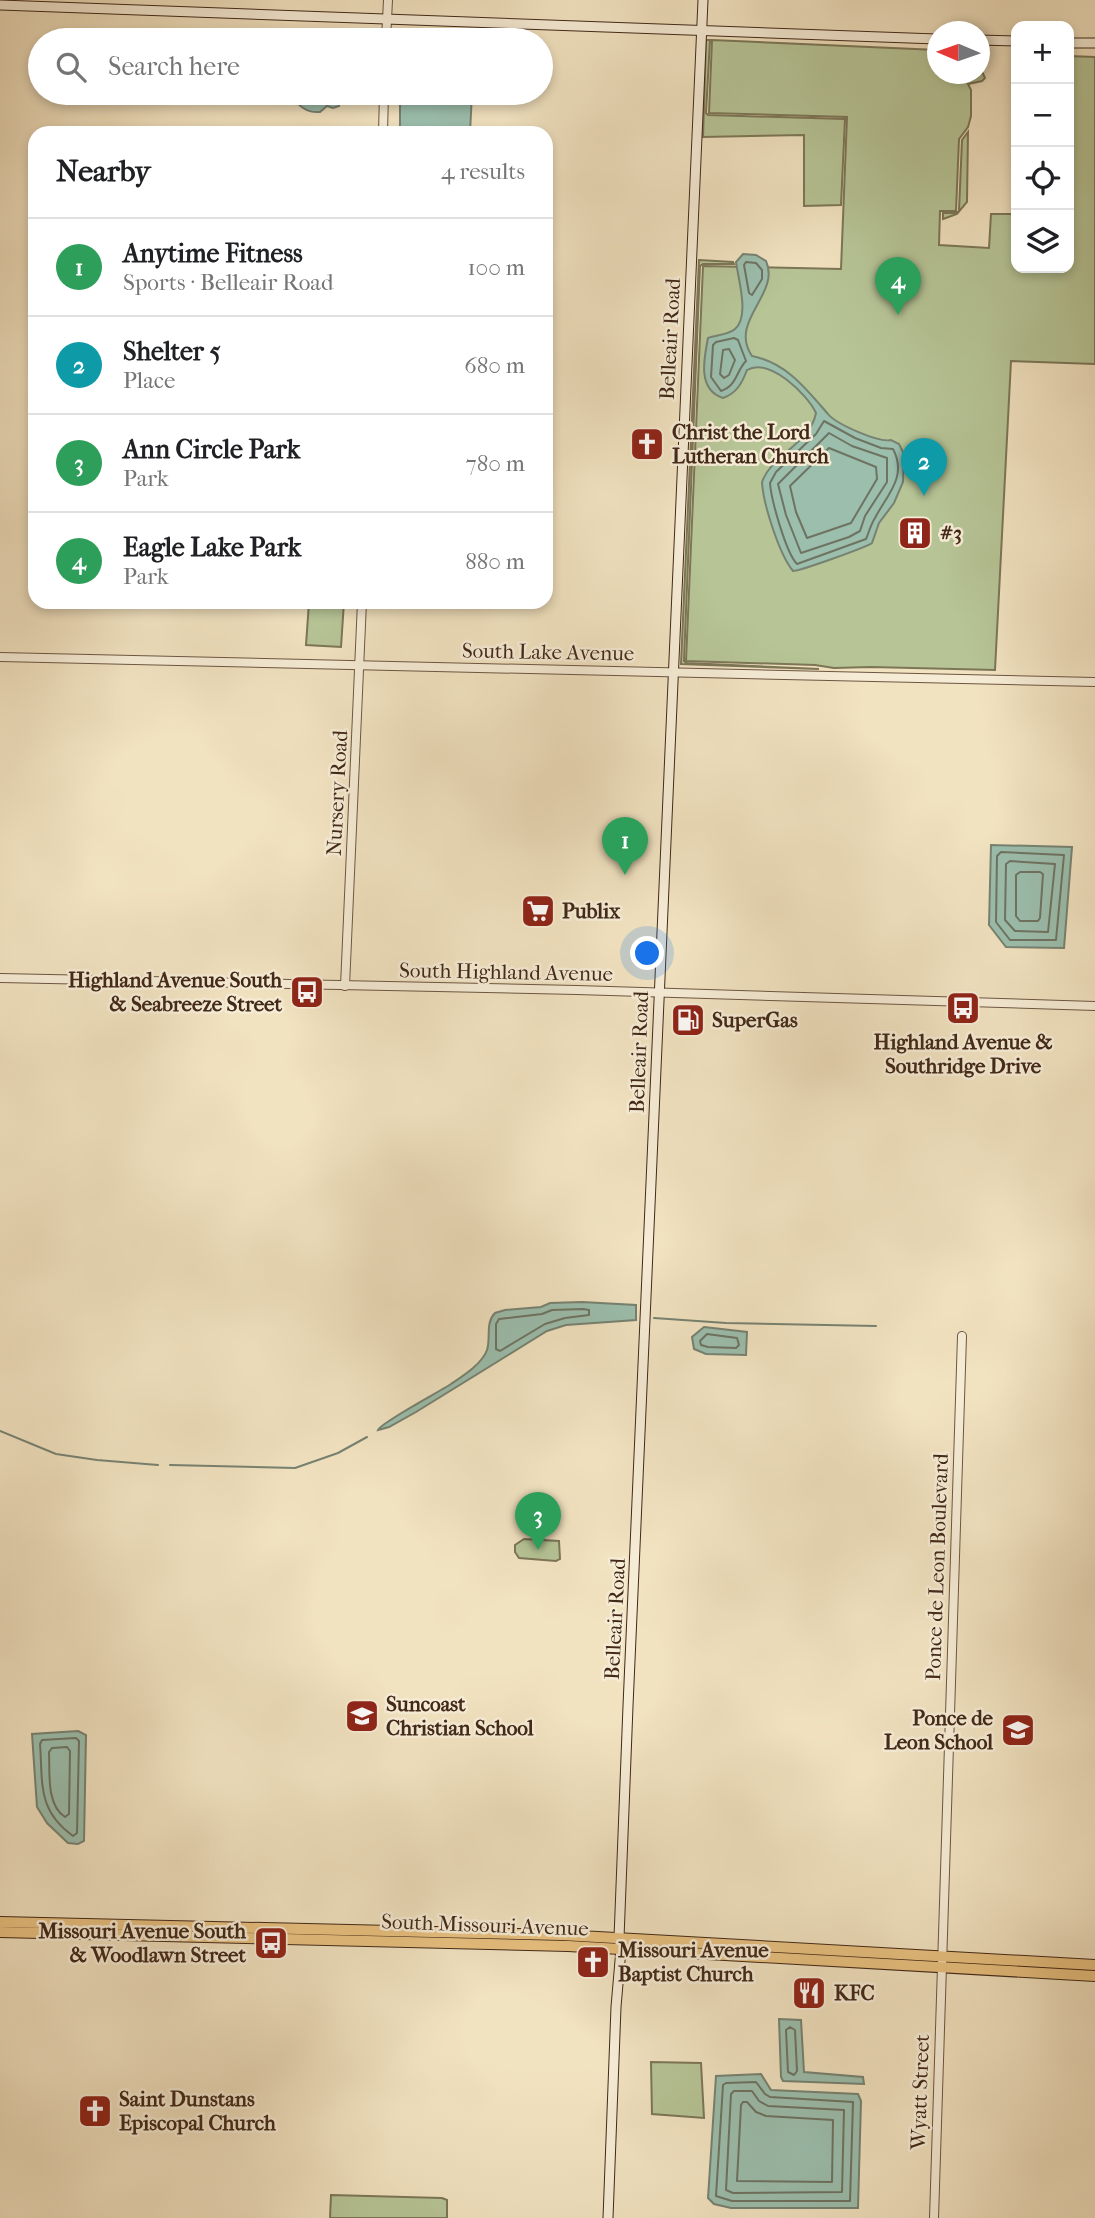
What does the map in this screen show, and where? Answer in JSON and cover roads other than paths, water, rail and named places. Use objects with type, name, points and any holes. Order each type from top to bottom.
[{"type":"main road","name":"Belleair Road","points":[[608,2218],[672,673],[703,0]]},
{"type":"main road","points":[[0,5],[927,39]]},
{"type":"main road","points":[[990,40],[1011,41]]},
{"type":"main road","points":[[1074,43],[1095,43]]},
{"type":"main road","name":"South Missouri Avenue","points":[[0,1922],[554,1934],[618,1945]]},
{"type":"main road","name":"South Missouri Avenue","points":[[0,1932],[618,1945],[941,1961],[1095,1965]]},
{"type":"main road","name":"South Missouri Avenue","points":[[941,1961],[1095,1976]]},
{"type":"street","points":[[387,28],[388,0]]},
{"type":"street","points":[[383,126],[384,105]]},
{"type":"street","name":"Nursery Road","points":[[345,986],[362,609]]},
{"type":"street","name":"South Lake Avenue","points":[[0,657],[1095,682]]},
{"type":"street","name":"South Highland Avenue","points":[[0,978],[1095,1006]]},
{"type":"street","name":"Ponce de Leon Boulevard","points":[[941,1961],[962,1336]]},
{"type":"street","name":"Wyatt Street","points":[[934,2218],[941,1961]]},
{"type":"water","points":[[299,105],[339,105],[333,108],[327,106],[320,112],[307,110]]},
{"type":"water","points":[[400,105],[471,105],[470,126],[400,126]]},
{"type":"water","points":[[743,254],[756,255],[766,261],[769,273],[767,285],[746,331],[746,343],[752,356],[786,371],[840,423],[868,436],[891,440],[899,444],[904,454],[903,482],[894,503],[879,523],[872,543],[793,571],[782,553],[773,528],[762,482],[774,464],[806,433],[816,413],[796,388],[766,369],[756,367],[747,370],[738,387],[723,398],[709,388],[704,372],[708,338],[729,333],[735,329],[742,316],[741,287],[736,262]]},
{"type":"water","points":[[991,845],[1072,847],[1064,948],[1006,947],[989,925]]},
{"type":"water","points":[[550,1303],[636,1305],[636,1320],[566,1325],[547,1331],[416,1412],[378,1430],[477,1365],[487,1350],[490,1321],[495,1313],[541,1307]]},
{"type":"water","points":[[704,1327],[747,1332],[746,1355],[706,1354],[694,1349],[692,1337]]},
{"type":"water","points":[[78,1731],[86,1735],[84,1841],[78,1844],[68,1843],[47,1823],[37,1807],[32,1734]]},
{"type":"water","points":[[779,2019],[801,2020],[804,2072],[863,2077],[864,2084],[783,2081]]},
{"type":"water","points":[[761,2074],[771,2090],[858,2094],[861,2101],[858,2208],[731,2208],[714,2204],[708,2198],[716,2076]]},
{"type":"waterway","points":[[654,1318],[726,1323],[876,1326]]},
{"type":"waterway","points":[[0,1431],[56,1454],[158,1465]]},
{"type":"waterway","points":[[170,1465],[295,1468],[338,1453],[367,1437]]},
{"type":"place","name":"Eagle Lake Park","points":[[898,315]]},
{"type":"place","name":"Christ the Lord Lutheran Church","points":[[647,444]]},
{"type":"place","name":"Shelter 5","points":[[924,496]]},
{"type":"place","name":"#3","points":[[915,533]]},
{"type":"place","name":"Anytime Fitness","points":[[625,875]]},
{"type":"place","name":"Publix","points":[[538,911]]},
{"type":"place","name":"Highland Avenue South & Seabreeze Street","points":[[307,992]]},
{"type":"place","name":"Highland Avenue & Southridge Drive","points":[[963,1008]]},
{"type":"place","name":"SuperGas","points":[[688,1020]]},
{"type":"place","name":"Ann Circle Park","points":[[538,1550]]},
{"type":"place","name":"Suncoast Christian School","points":[[362,1716]]},
{"type":"place","name":"Ponce de Leon School","points":[[1018,1730]]},
{"type":"place","name":"Missouri Avenue South & Woodlawn Street","points":[[271,1943]]},
{"type":"place","name":"Missouri Avenue Baptist Church","points":[[593,1962]]},
{"type":"place","name":"KFC","points":[[809,1993]]},
{"type":"place","name":"Saint Dunstans Episcopal Church","points":[[95,2111]]}]
